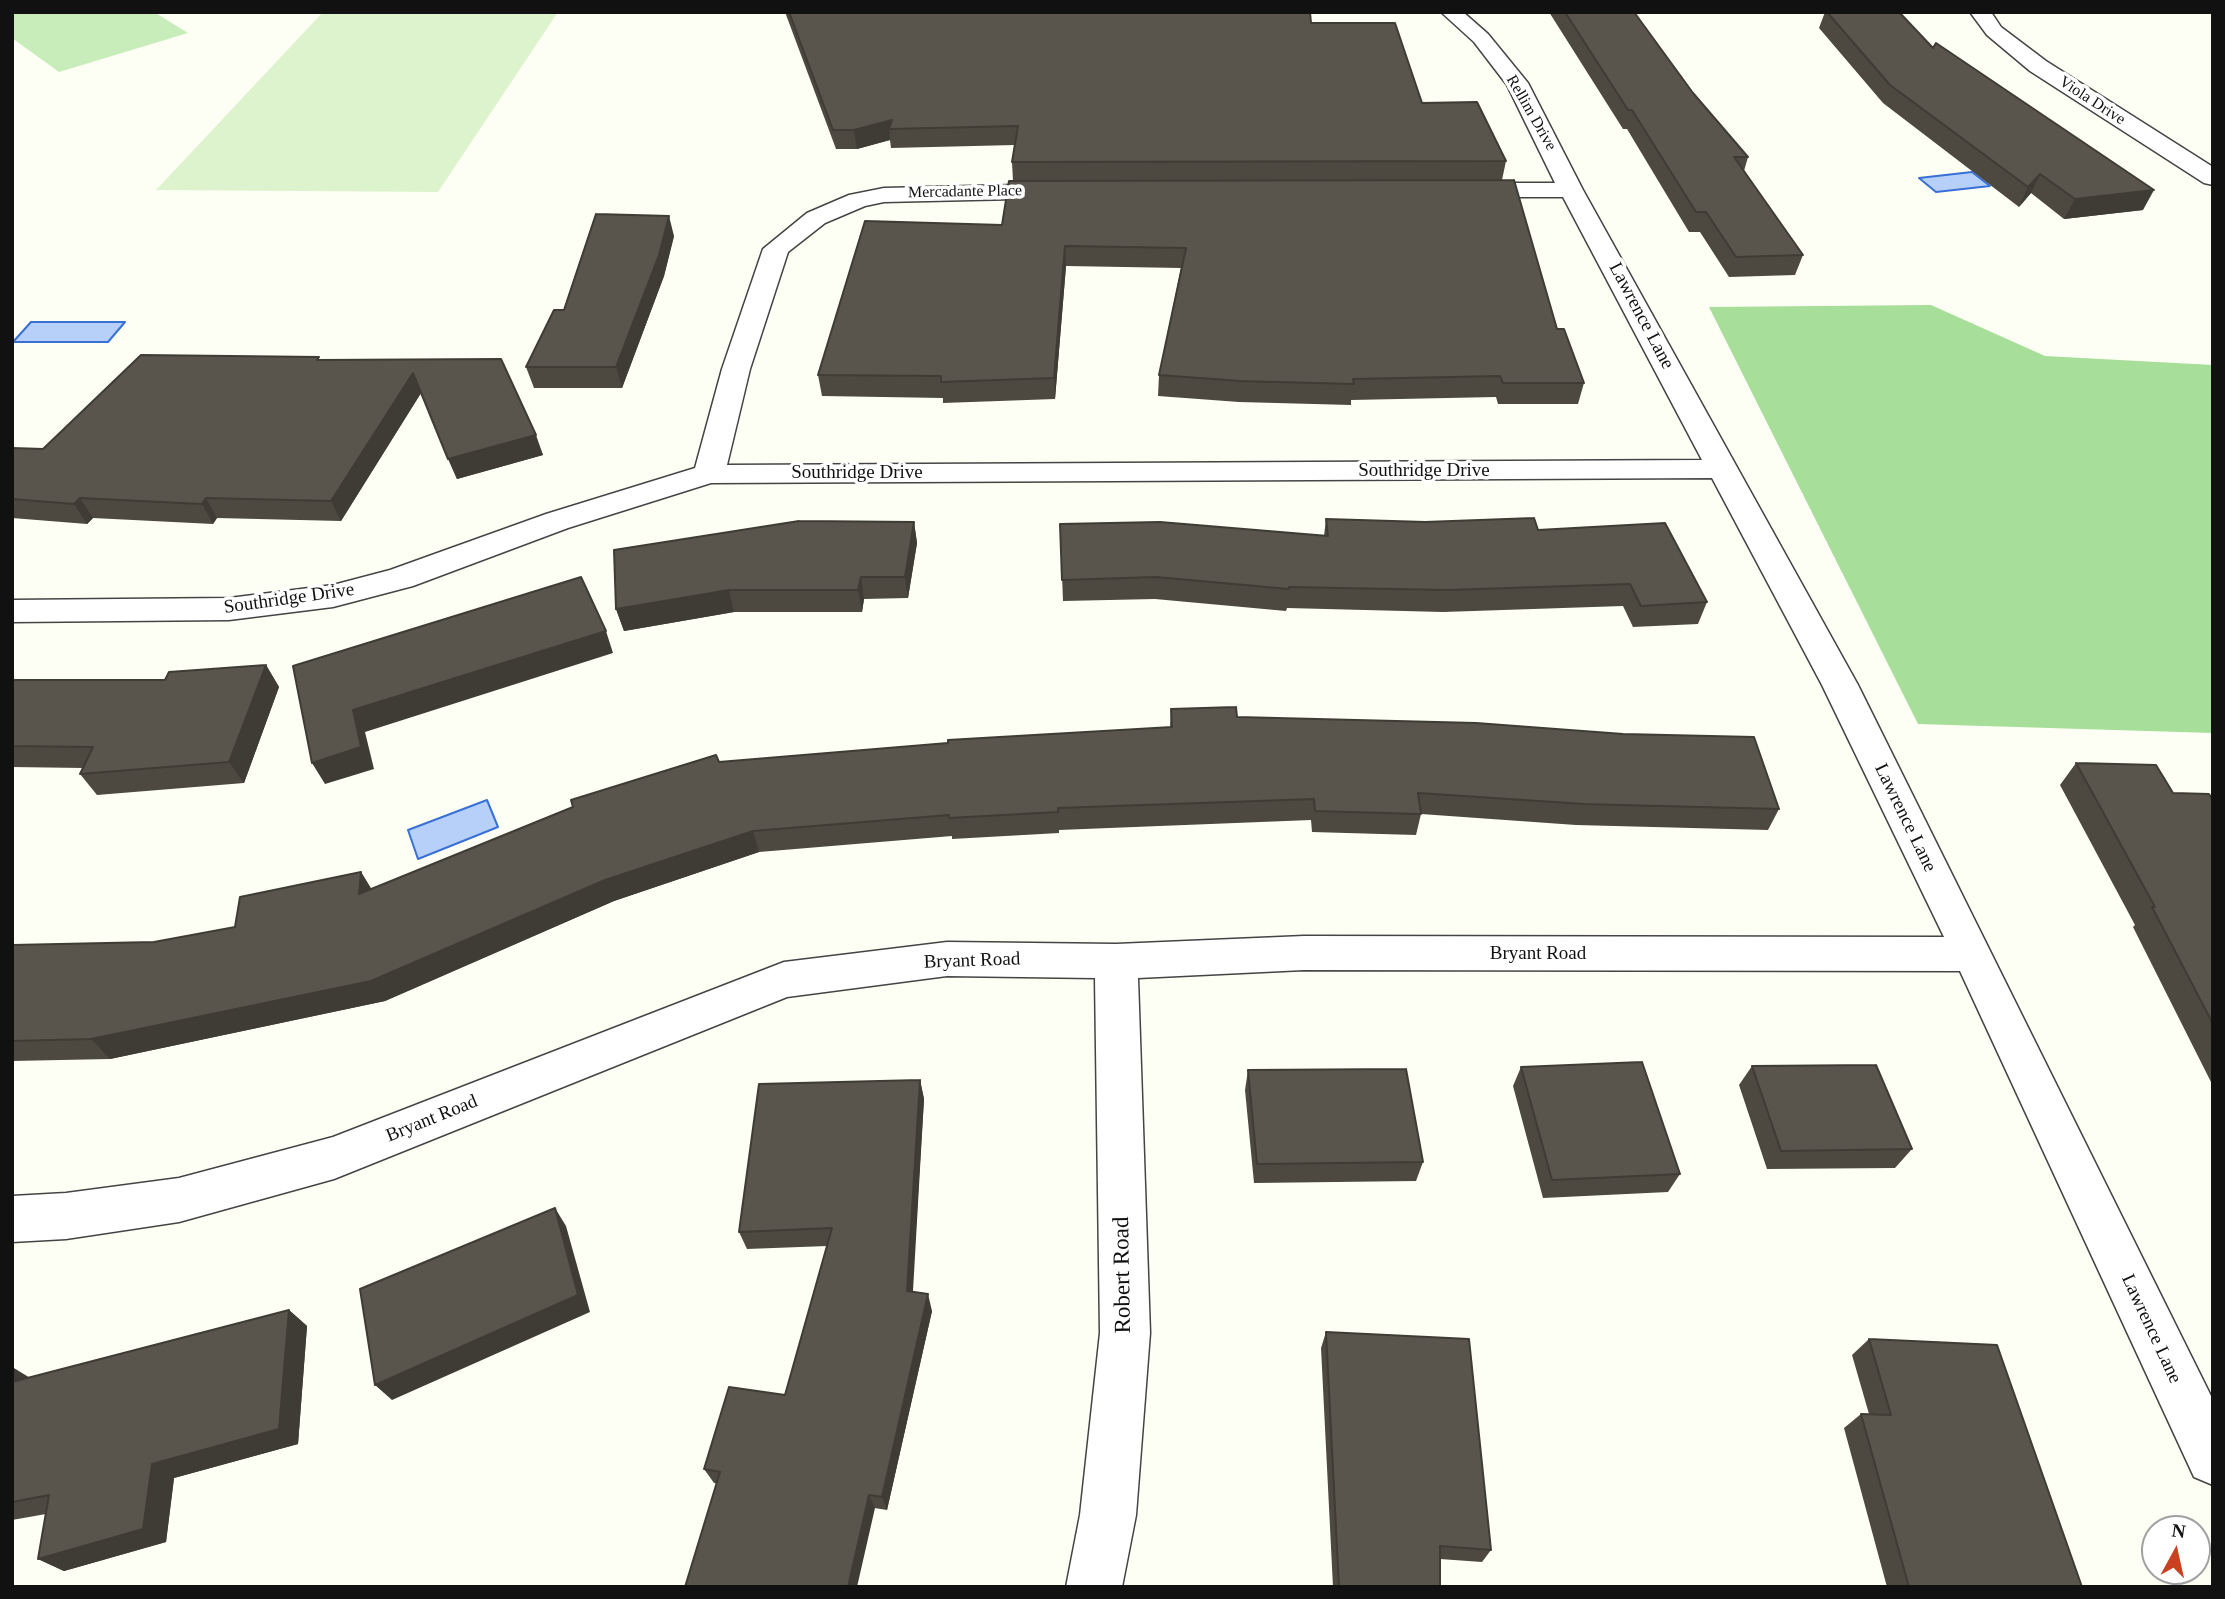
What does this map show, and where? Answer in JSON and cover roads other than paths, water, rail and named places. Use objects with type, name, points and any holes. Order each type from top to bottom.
[{"type":"street","name":"Rellim Drive","points":[[1451,12],[1481,38],[1517,83],[1572,190]]},
{"type":"street","name":"Viola Drive","points":[[1980,12],[1994,31],[2038,66],[2213,178]]},
{"type":"street","points":[[1447,191],[1572,190]]},
{"type":"street","name":"Lawrence Lane","points":[[1572,190],[1840,685],[1973,954],[2213,1458]]},
{"type":"street","name":"Mercadante Place","points":[[709,474],[736,369],[776,249],[816,218],[858,200],[884,195],[1089,191]]},
{"type":"street","name":"Southridge Drive","points":[[12,611],[229,609],[333,596],[401,578],[557,521],[709,474],[1723,469]]},
{"type":"street","name":"Bryant Road","points":[[12,1219],[66,1216],[179,1200],[334,1158],[784,980],[947,959],[1116,961],[1304,953],[1973,954]]},
{"type":"street","name":"Robert Road","points":[[1094,1587],[1108,1515],[1125,1334],[1116,961]]},
{"type":"water","points":[[1972,172],[1990,186],[1936,192],[1919,178]]},
{"type":"water","points":[[31,322],[125,322],[108,342],[13,342]]},
{"type":"water","points":[[487,800],[498,827],[418,859],[408,830]]}]
